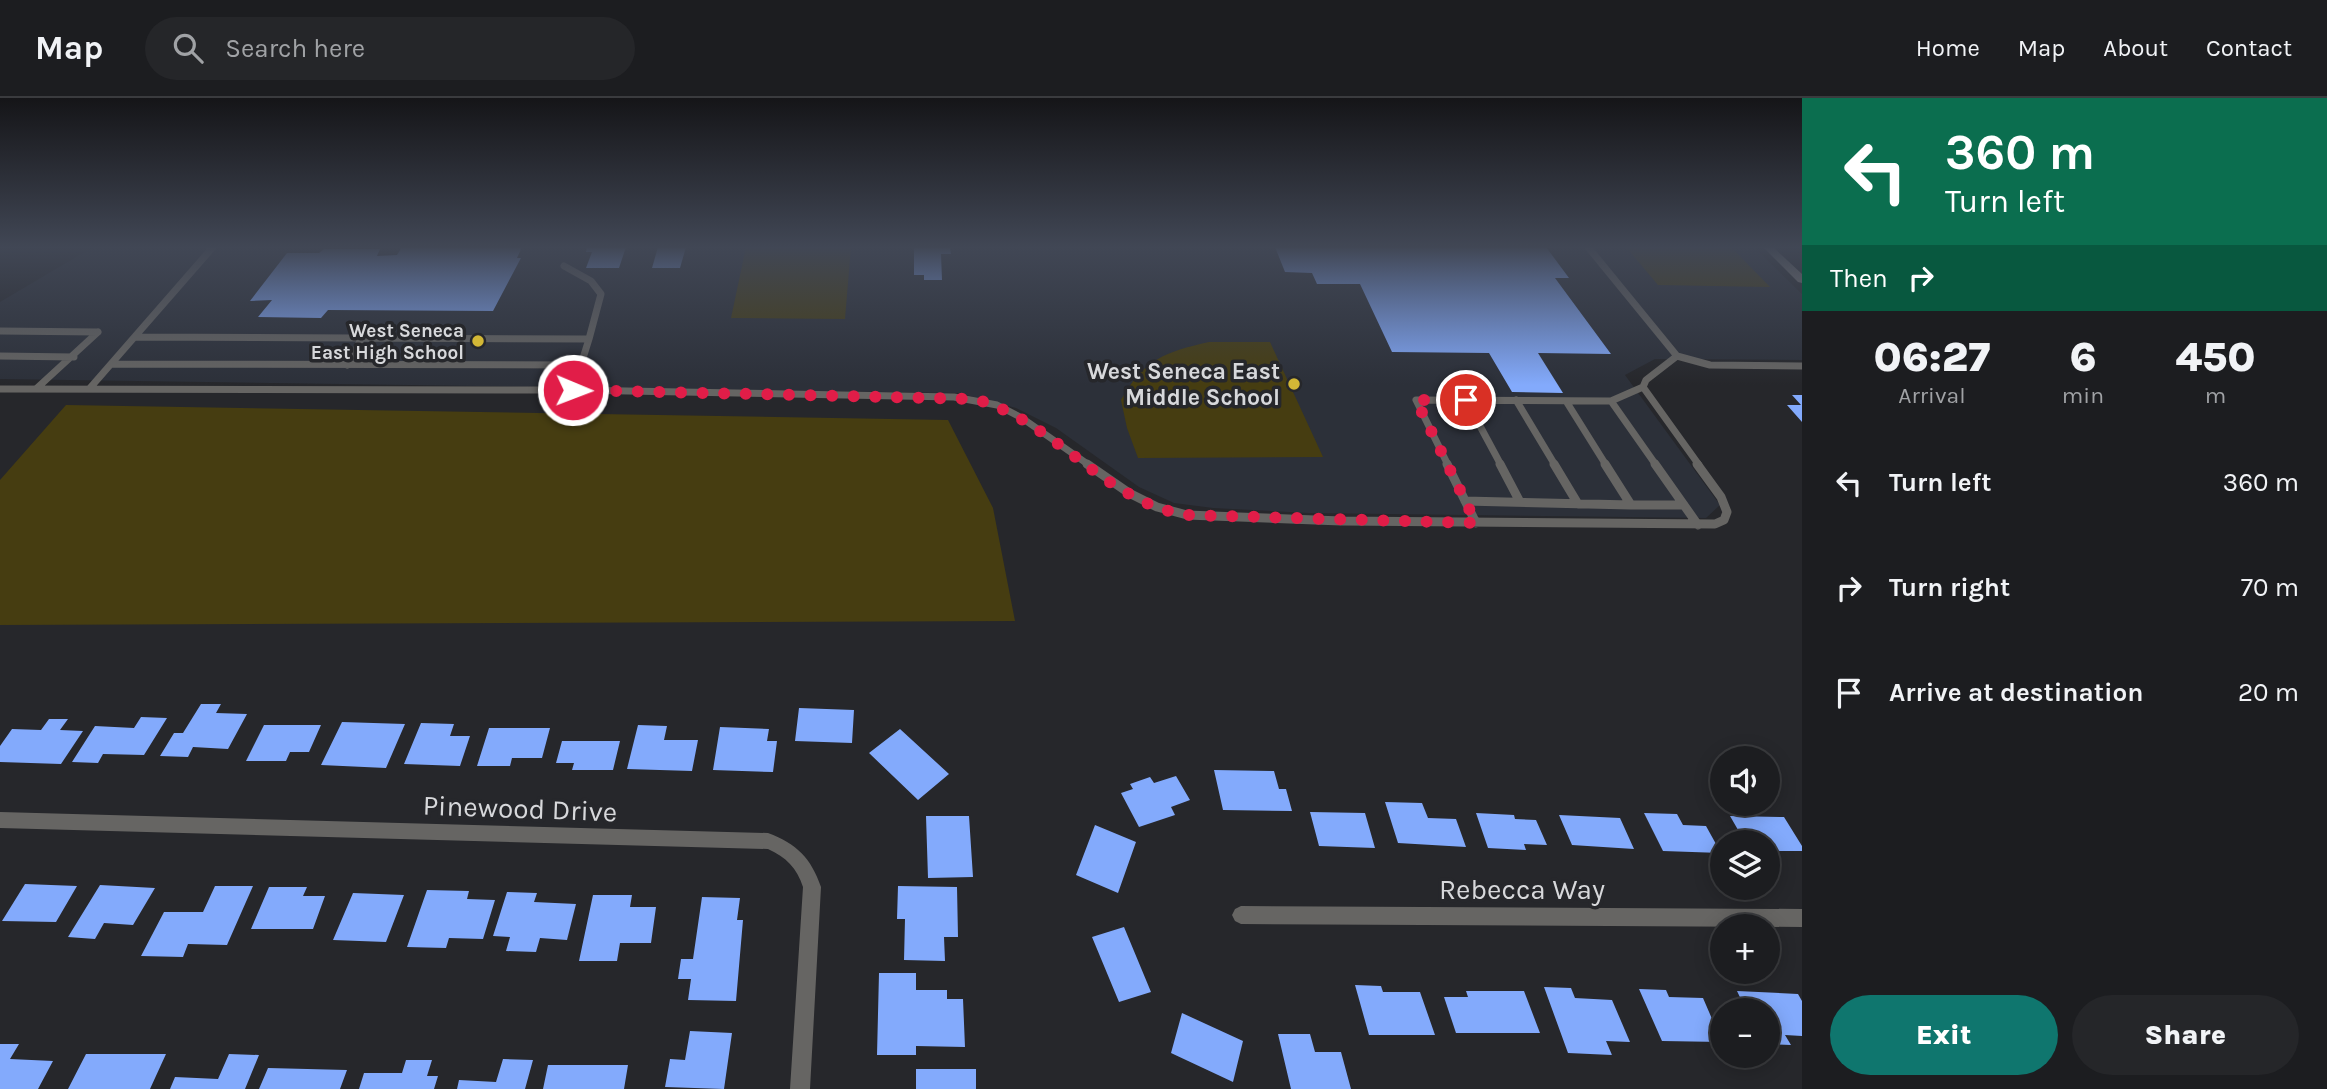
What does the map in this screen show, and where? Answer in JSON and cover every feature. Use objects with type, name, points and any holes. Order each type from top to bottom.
[{"type":"street","name":"Pinewood Drive","points":[[0,820],[768,841],[798,857],[808,872],[812,887],[800,1089]]},
{"type":"street","name":"Rebecca Way","points":[[1241,915],[1802,918]]},
{"type":"lane","points":[[90,387],[173,293]]},
{"type":"lane","points":[[573,390],[603,298],[602,293]]},
{"type":"lane","points":[[1626,293],[1677,356],[1710,365],[1802,366]]},
{"type":"lane","points":[[0,331],[99,332],[37,388]]},
{"type":"lane","points":[[135,337],[589,339]]},
{"type":"lane","points":[[347,365],[362,338]]},
{"type":"lane","points":[[0,356],[74,357]]},
{"type":"lane","points":[[1476,523],[1416,400],[1611,401],[1643,387],[1646,380],[1677,356]]},
{"type":"lane","points":[[112,364],[581,365]]},
{"type":"lane","points":[[0,389],[90,387],[573,390],[975,399],[997,405],[1022,418],[1129,493],[1157,507],[1187,515],[1476,523],[1698,525],[1724,520],[1727,512],[1721,497],[1643,387]]},
{"type":"lane","points":[[1466,400],[1520,502]]},
{"type":"lane","points":[[1516,400],[1578,503]]},
{"type":"lane","points":[[1566,401],[1631,505]]},
{"type":"lane","points":[[1611,401],[1698,525]]},
{"type":"lane","points":[[1465,501],[1684,505]]},
{"type":"shaded area","name":"West Seneca East Middle School","points":[[15,293],[1801,293],[1802,360],[1655,359],[1625,375],[1720,505],[1706,518],[1309,513],[1213,508],[1174,503],[1139,487],[1056,428],[1016,408],[958,393],[0,379],[0,302]]},
{"type":"shaded area","points":[[736,293],[847,293],[845,319],[731,318]]},
{"type":"shaded area","points":[[1209,342],[1270,342],[1323,457],[1138,458],[1127,428],[1121,400],[1138,375],[1157,359]]},
{"type":"shaded area","points":[[66,405],[948,420],[993,508],[1015,621],[0,625],[0,480]]},
{"type":"building","points":[[256,293],[502,293],[493,311],[328,310],[321,318],[258,317],[272,300],[250,301]]},
{"type":"building","points":[[1364,293],[1566,293],[1611,354],[1538,353],[1563,393],[1512,392],[1489,353],[1392,352]]},
{"type":"building","points":[[1792,395],[1802,395],[1802,422],[1787,405],[1801,405]]},
{"type":"building","points":[[201,704],[221,704],[216,713],[247,714],[228,749],[193,747],[188,757],[160,756],[174,733],[183,733]]},
{"type":"building","points":[[799,708],[854,710],[852,743],[795,741]]},
{"type":"building","points":[[141,717],[167,718],[144,755],[103,754],[98,763],[72,762],[95,726],[134,728]]},
{"type":"building","points":[[49,719],[68,719],[60,730],[83,731],[61,764],[0,762],[0,746],[12,729],[41,730]]},
{"type":"building","points":[[342,722],[405,724],[386,768],[321,765]]},
{"type":"building","points":[[421,723],[454,724],[450,736],[470,736],[460,766],[404,764]]},
{"type":"building","points":[[264,725],[321,725],[309,752],[290,752],[286,761],[246,761]]},
{"type":"building","points":[[638,725],[667,726],[664,740],[698,740],[692,771],[627,769]]},
{"type":"building","points":[[720,727],[769,729],[767,741],[777,741],[773,772],[713,770]]},
{"type":"building","points":[[489,728],[550,728],[542,758],[512,758],[510,766],[477,766]]},
{"type":"building","points":[[900,729],[949,774],[918,800],[869,753]]},
{"type":"building","points":[[562,741],[620,741],[613,770],[572,770],[574,763],[556,763]]},
{"type":"building","points":[[1214,770],[1274,771],[1279,789],[1286,789],[1292,811],[1223,810]]},
{"type":"building","points":[[1176,776],[1190,800],[1171,807],[1175,815],[1139,827],[1121,793],[1133,789],[1130,784],[1150,777],[1154,783]]},
{"type":"building","points":[[1385,802],[1422,803],[1428,818],[1456,819],[1466,847],[1398,843]]},
{"type":"building","points":[[1310,812],[1365,813],[1375,848],[1319,846]]},
{"type":"building","points":[[1476,813],[1514,815],[1515,819],[1536,820],[1547,845],[1524,844],[1526,850],[1488,848]]},
{"type":"building","points":[[1644,813],[1677,814],[1683,825],[1706,826],[1710,833],[1710,853],[1663,851]]},
{"type":"building","points":[[1559,815],[1620,818],[1634,849],[1572,845]]},
{"type":"building","points":[[926,816],[969,816],[973,877],[928,878]]},
{"type":"building","points":[[1730,816],[1784,817],[1802,846],[1802,851],[1780,851],[1780,830],[1738,830]]},
{"type":"building","points":[[1095,825],[1136,842],[1118,893],[1076,875]]},
{"type":"building","points":[[25,884],[77,886],[56,922],[2,921]]},
{"type":"building","points":[[100,885],[155,888],[133,925],[104,923],[95,939],[68,937]]},
{"type":"building","points":[[215,886],[253,886],[227,945],[188,944],[183,957],[141,956],[164,912],[203,912]]},
{"type":"building","points":[[898,886],[957,887],[958,937],[944,937],[945,961],[904,960],[905,919],[897,919]]},
{"type":"building","points":[[269,887],[307,887],[303,896],[325,896],[313,929],[251,929]]},
{"type":"building","points":[[427,890],[469,891],[467,899],[495,900],[483,939],[449,938],[446,948],[407,947]]},
{"type":"building","points":[[507,892],[537,893],[534,902],[576,904],[567,940],[540,938],[536,952],[506,951],[510,937],[493,936]]},
{"type":"building","points":[[353,893],[404,895],[386,942],[333,940]]},
{"type":"building","points":[[593,895],[632,895],[630,907],[656,907],[651,943],[620,943],[617,961],[579,961]]},
{"type":"building","points":[[702,897],[740,898],[737,920],[743,920],[736,1001],[688,1000],[691,979],[678,979],[681,959],[693,959]]},
{"type":"building","points":[[1124,927],[1151,992],[1119,1002],[1092,937]]},
{"type":"building","points":[[879,973],[916,973],[916,990],[947,990],[947,999],[963,999],[965,1047],[916,1046],[916,1055],[877,1055]]},
{"type":"building","points":[[1355,985],[1381,986],[1383,992],[1420,992],[1435,1035],[1369,1035]]},
{"type":"building","points":[[1544,987],[1571,988],[1575,998],[1612,1000],[1630,1042],[1606,1041],[1612,1055],[1568,1053]]},
{"type":"building","points":[[1639,989],[1666,990],[1669,997],[1703,998],[1710,1014],[1710,1042],[1662,1041]]},
{"type":"building","points":[[1466,991],[1524,991],[1540,1033],[1456,1033],[1444,997],[1468,997]]},
{"type":"building","points":[[1737,991],[1798,994],[1802,1001],[1802,1036],[1785,1035],[1791,1045],[1780,1045],[1780,998],[1740,998]]},
{"type":"building","points":[[1182,1013],[1243,1041],[1233,1082],[1171,1053]]},
{"type":"building","points":[[690,1031],[732,1033],[724,1089],[665,1087],[670,1059],[685,1060]]},
{"type":"building","points":[[1278,1034],[1310,1034],[1315,1052],[1341,1052],[1351,1089],[1291,1089]]},
{"type":"building","points":[[0,1044],[19,1044],[10,1059],[53,1061],[38,1089],[0,1089]]},
{"type":"building","points":[[86,1054],[166,1054],[150,1089],[68,1089]]},
{"type":"building","points":[[229,1054],[259,1055],[245,1089],[170,1089],[175,1077],[218,1079]]},
{"type":"building","points":[[503,1059],[533,1060],[525,1089],[457,1089],[459,1080],[496,1082]]},
{"type":"building","points":[[406,1060],[432,1060],[427,1076],[438,1076],[434,1089],[359,1089],[364,1073],[402,1073]]},
{"type":"building","points":[[548,1065],[628,1065],[624,1089],[543,1089]]},
{"type":"building","points":[[268,1068],[347,1070],[340,1089],[259,1089]]},
{"type":"building","points":[[916,1069],[976,1069],[976,1089],[916,1089]]},
{"type":"place","name":"West Seneca East High School","points":[[478,341]]},
{"type":"place","name":"West Seneca East Middle School","points":[[1294,384]]},
{"type":"route","points":[[573,390],[975,399],[997,405],[1022,418],[1129,493],[1157,507],[1187,515],[1476,523],[1416,400],[1466,400]]}]
